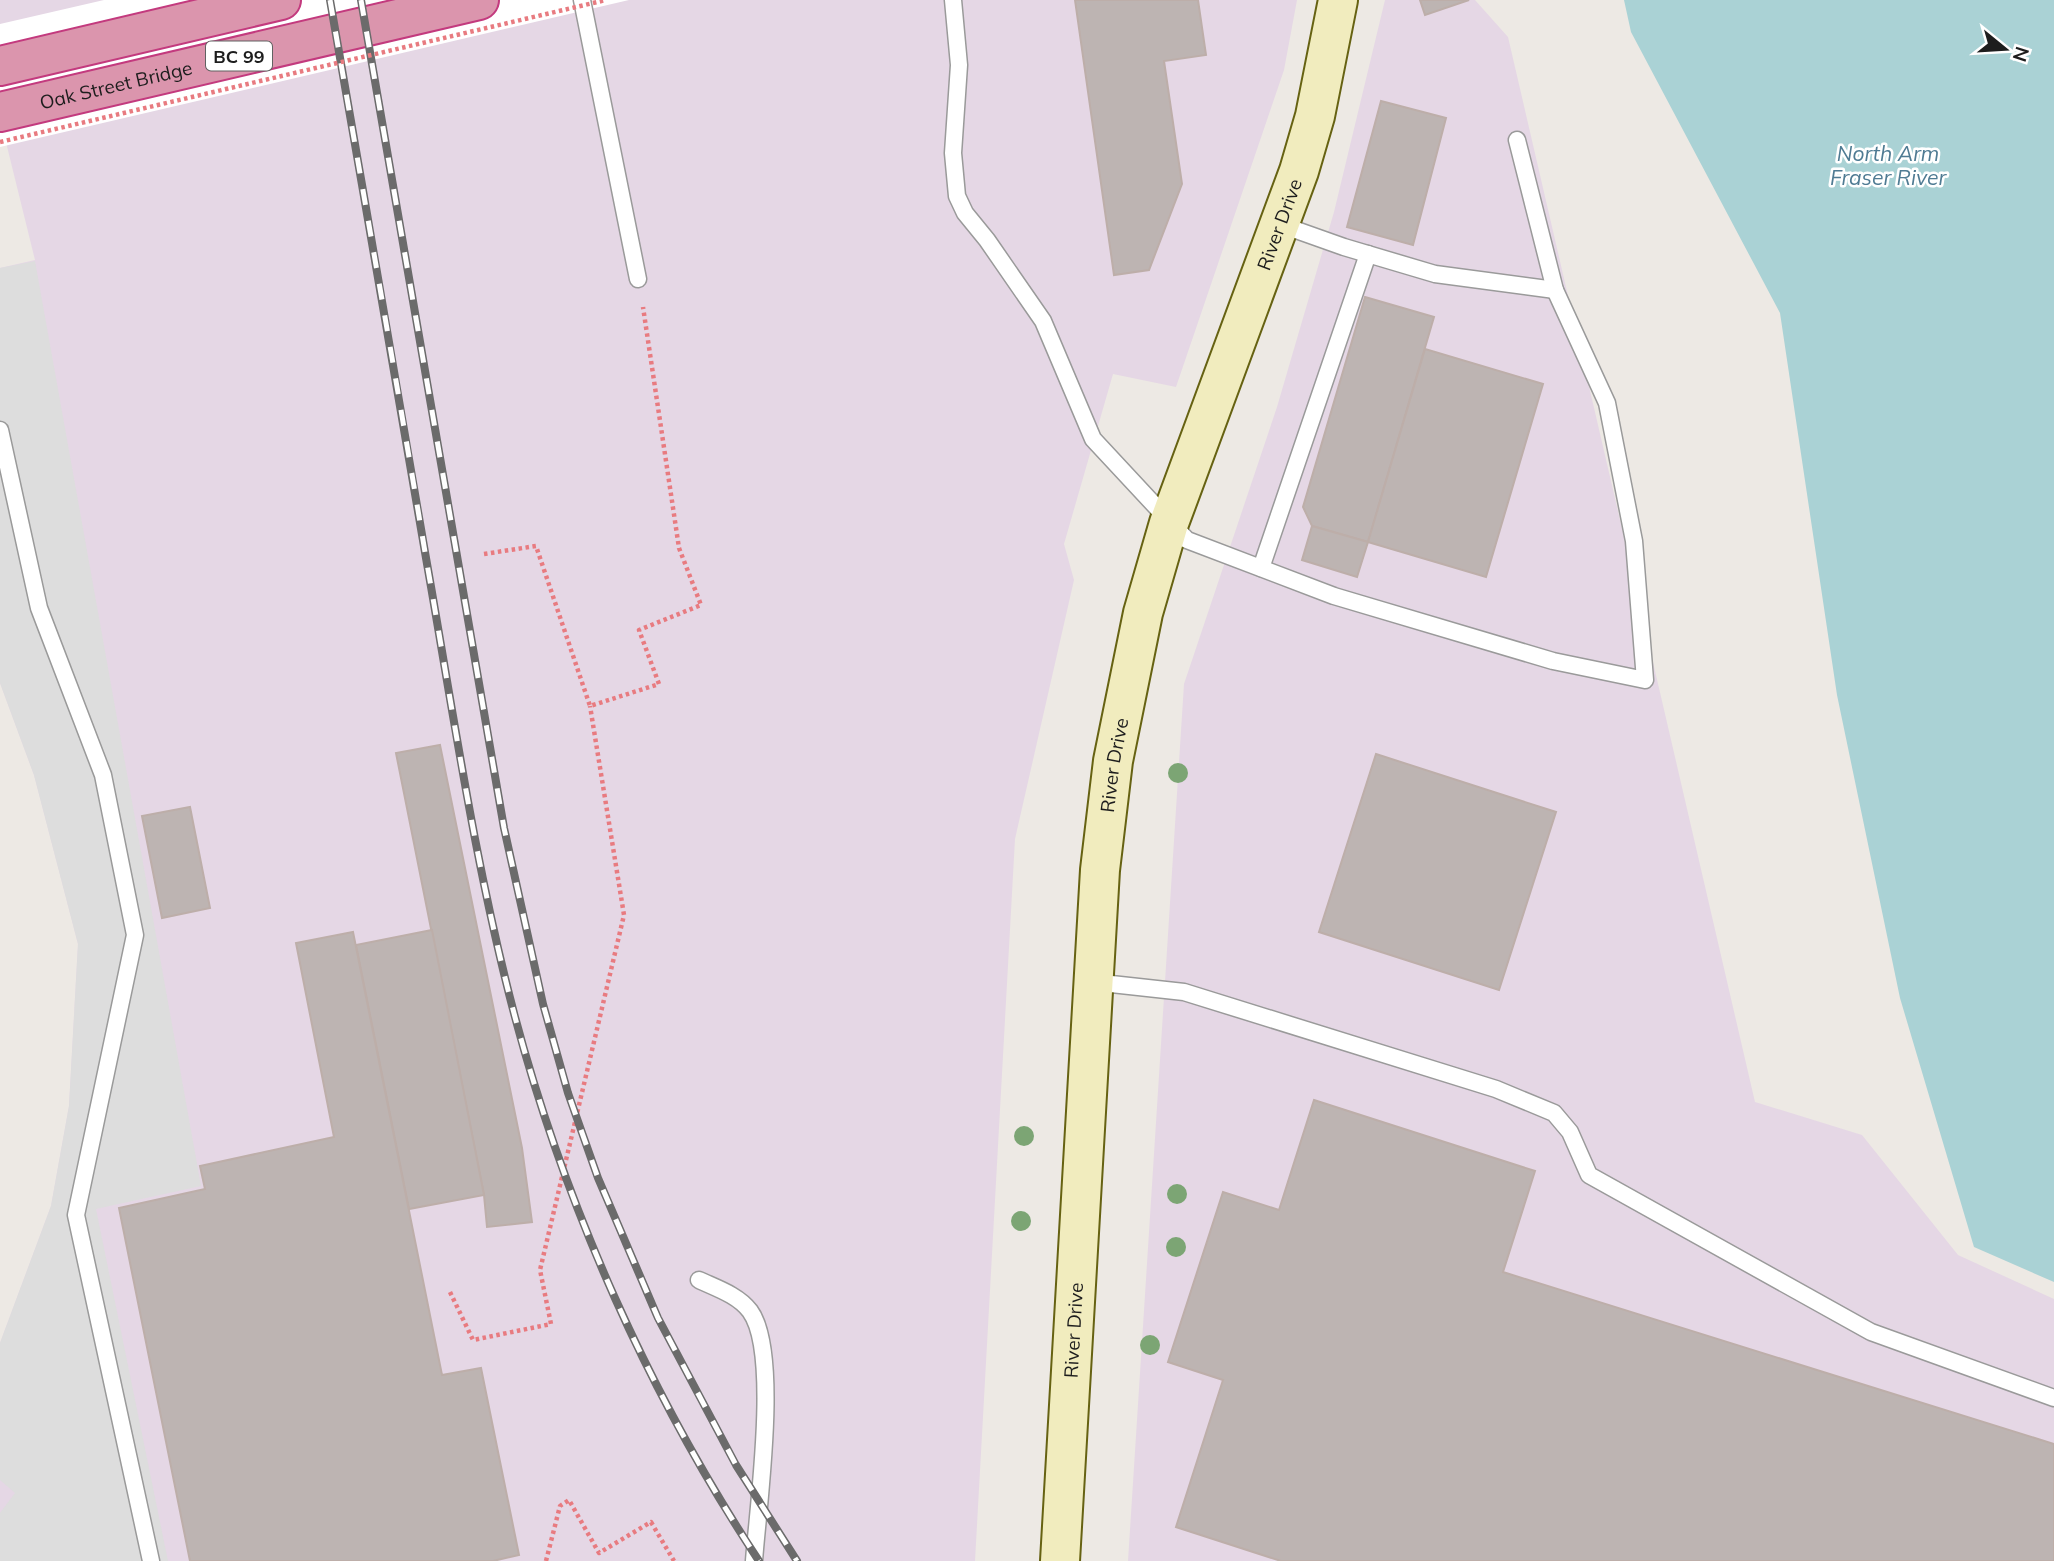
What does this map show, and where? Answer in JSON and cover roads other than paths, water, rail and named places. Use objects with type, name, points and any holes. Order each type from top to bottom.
[{"type":"highway","name":"BC 99","points":[[0,66],[281,0]]},
{"type":"highway","name":"Oak Street Bridge","points":[[0,112],[479,0]]},
{"type":"street","name":"River Drive","points":[[1060,1561],[1100,870],[1113,761],[1140,625],[1169,523],[1282,225],[1315,116],[1338,0]]},
{"type":"lane","points":[[582,0],[638,279]]},
{"type":"lane","points":[[953,0],[959,65],[953,153],[957,196],[965,213],[1043,321],[1093,439],[1169,523],[1187,540],[1334,596],[1540,657],[1645,680],[1634,541],[1607,403],[1555,290],[1517,140]]},
{"type":"lane","points":[[1282,225],[1435,274],[1555,290]]},
{"type":"lane","points":[[1261,568],[1368,254]]},
{"type":"lane","points":[[0,430],[39,608],[103,775],[135,935],[76,1215],[151,1561]]},
{"type":"lane","points":[[1093,982],[1184,992],[1496,1089],[1554,1113],[1570,1132],[1588,1175],[1871,1332],[2054,1398]]},
{"type":"lane","points":[[699,1280],[737,1298],[748,1308],[762,1336],[766,1370],[754,1561]]},
{"type":"water","name":"North Arm Fraser River","points":[[1624,0],[2054,0],[2054,1282],[1974,1247],[1900,998],[1837,695],[1780,313],[1631,32]]},
{"type":"railway","points":[[330,0],[466,788],[488,903],[515,1017],[559,1159],[615,1299],[682,1433],[759,1561]]},
{"type":"railway","points":[[361,0],[504,828],[543,1004],[568,1093],[598,1178],[658,1318],[736,1465],[797,1561]]}]
